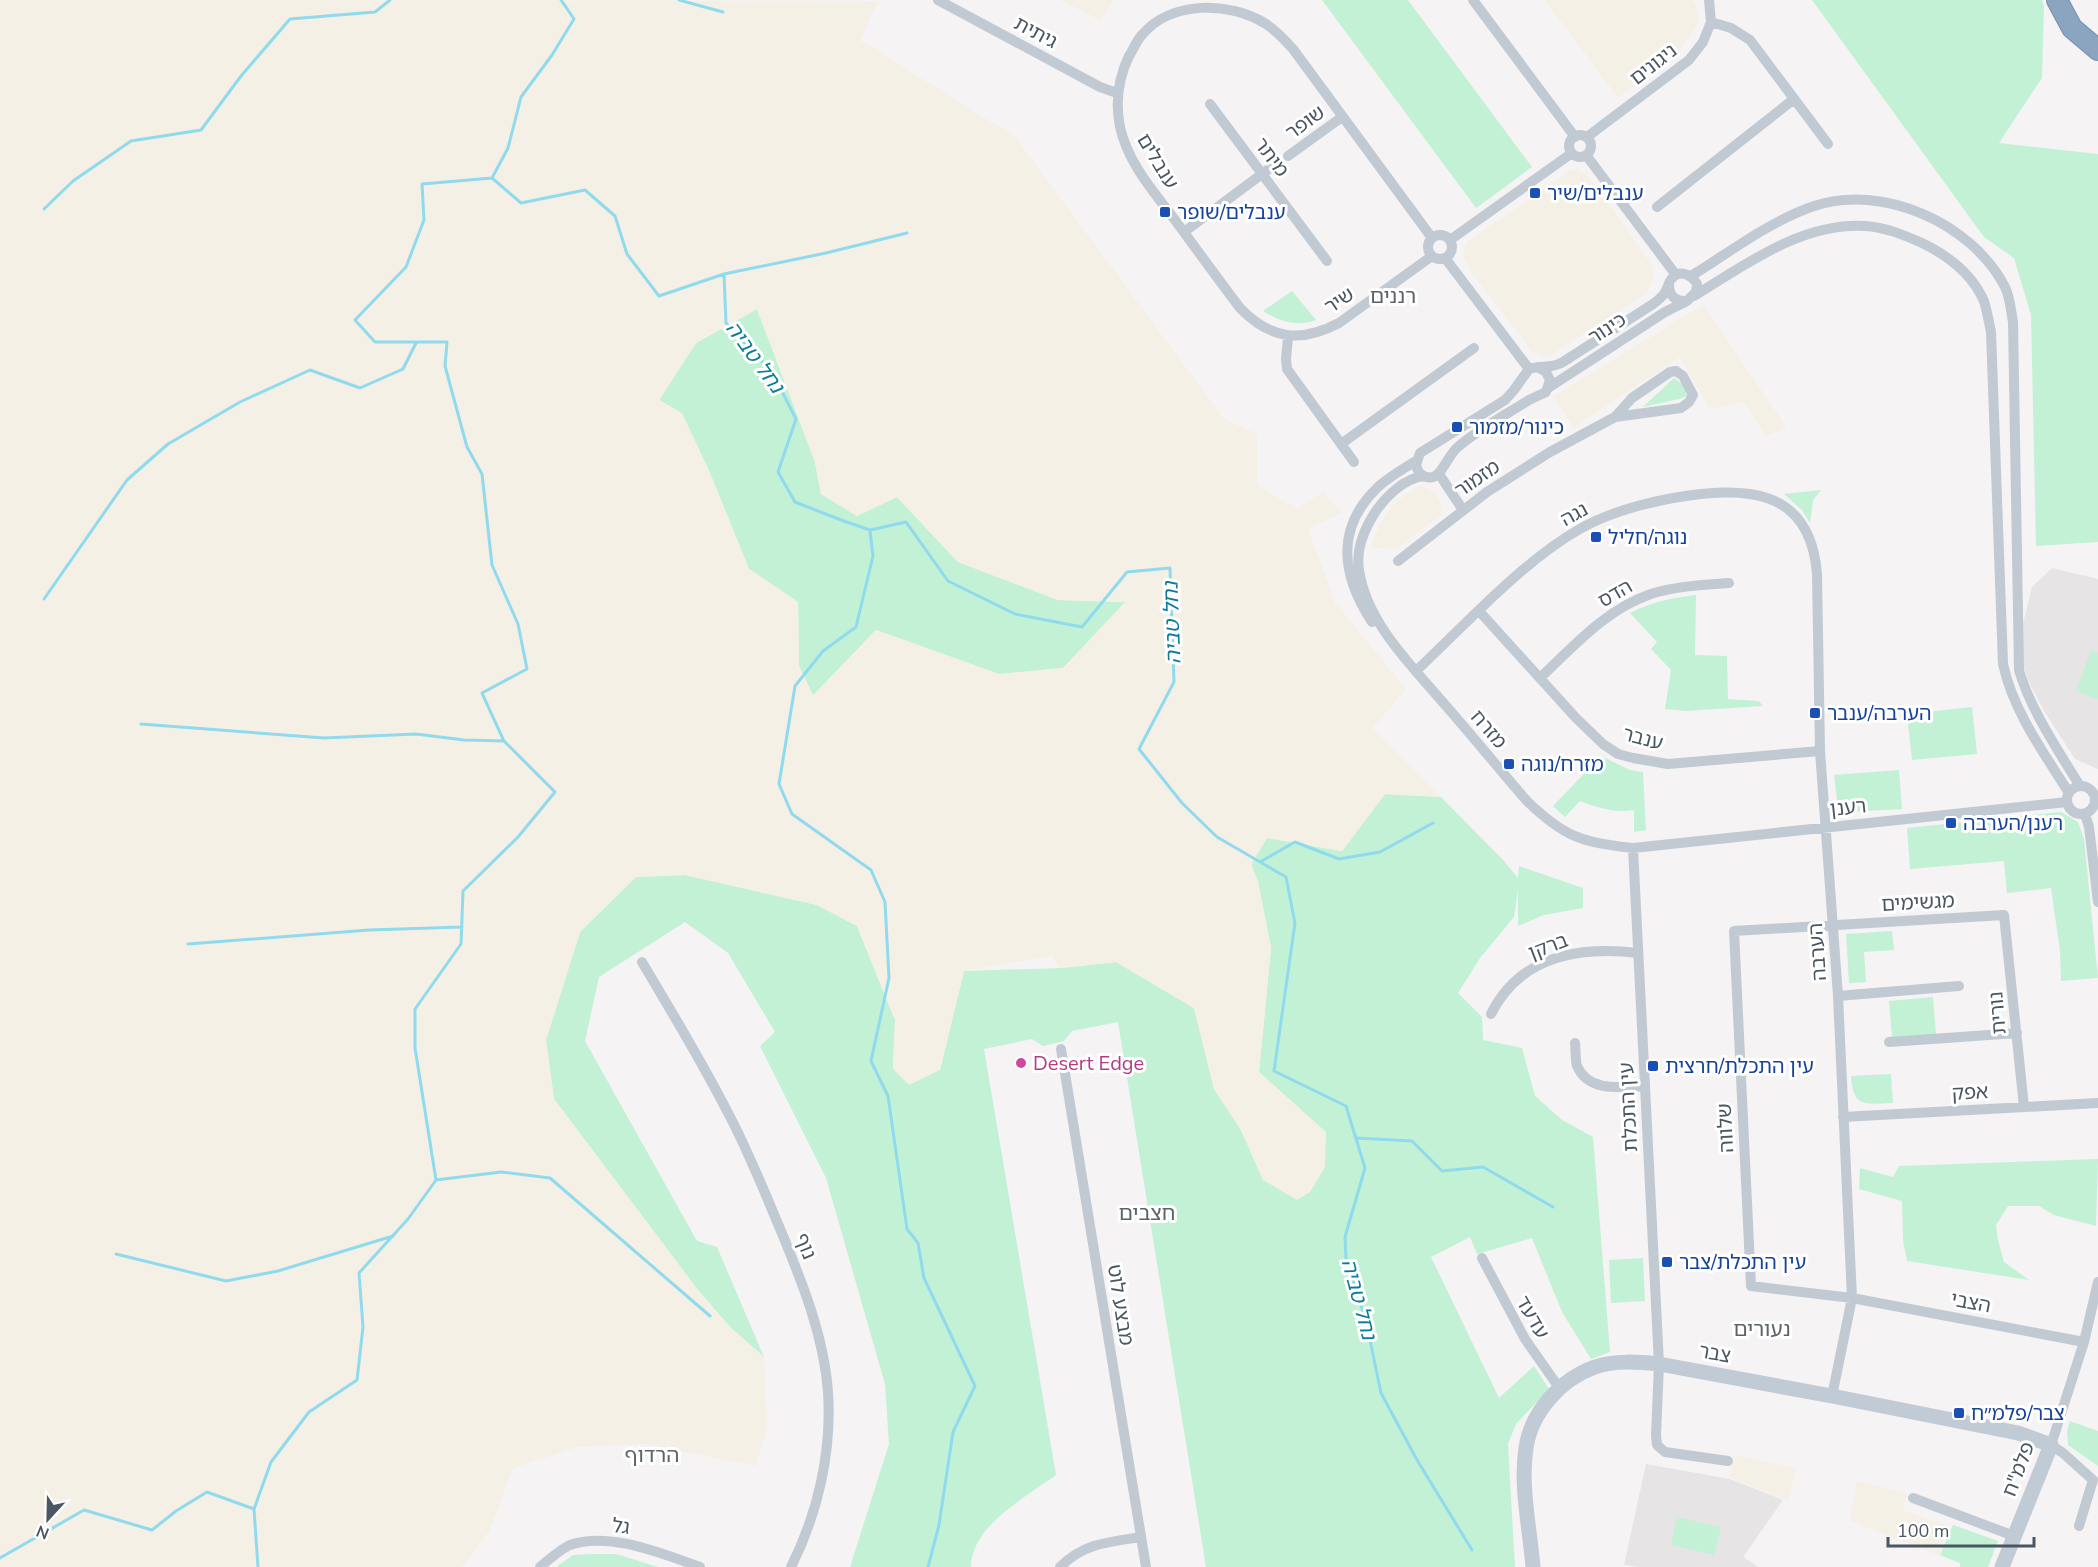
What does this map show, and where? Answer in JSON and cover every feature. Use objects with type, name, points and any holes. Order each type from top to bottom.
[{"type":"highway","points":[[2057,0],[2072,28],[2098,50]]},
{"type":"street","name":"גיתית","points":[[939,0],[1100,87],[1118,93]]},
{"type":"street","points":[[1473,0],[1575,137]]},
{"type":"street","points":[[1709,0],[1711,22],[1731,28],[1749,40],[1828,144]]},
{"type":"street","name":"ענבלים","points":[[1288,337],[1253,321],[1240,308],[1128,153],[1117,110],[1119,82],[1126,63],[1140,37],[1148,28],[1184,11],[1226,8],[1253,17],[1279,34],[1293,49],[1432,238]]},
{"type":"street","name":"ניגונים","points":[[1587,137],[1689,60],[1703,42],[1711,22]]},
{"type":"street","points":[[1657,207],[1794,99]]},
{"type":"street","name":"מיתר","points":[[1210,104],[1266,171],[1328,261]]},
{"type":"street","name":"שופר","points":[[1288,156],[1342,117]]},
{"type":"street","points":[[1581,135],[1587,137],[1591,146],[1586,155],[1580,157],[1572,153],[1570,142],[1581,135]]},
{"type":"street","points":[[1450,240],[1572,153]]},
{"type":"street","points":[[1586,155],[1676,275]]},
{"type":"street","points":[[1184,232],[1266,171]]},
{"type":"street","points":[[1691,276],[1777,223],[1814,206],[1843,200],[1905,206],[1941,222],[1966,241],[1991,265],[2006,289],[2013,322],[2019,670],[2055,746],[2080,786],[2089,788],[2095,796],[2092,809],[2085,814],[2072,810],[2068,798],[2080,786]]},
{"type":"street","name":"כינור","points":[[1548,388],[1665,312],[1779,246],[1822,230],[1855,226],[1880,228],[1928,246],[1954,262],[1971,280],[1983,301],[1992,332],[2003,664],[2008,686],[2068,798]]},
{"type":"street","points":[[1443,236],[1450,240],[1452,250],[1445,258],[1438,259],[1432,256],[1428,248],[1432,238],[1443,236]]},
{"type":"street","name":"שיר","points":[[1288,337],[1314,334],[1339,323],[1432,256]]},
{"type":"street","points":[[1445,258],[1534,368],[1549,376],[1548,388],[1459,445],[1441,470],[1432,477],[1424,476],[1417,470],[1416,461],[1420,453],[1505,400],[1534,368]]},
{"type":"street","points":[[1684,273],[1691,276],[1697,284],[1690,298],[1682,302],[1673,298],[1669,285],[1676,275],[1684,273]]},
{"type":"street","name":"כינור","points":[[1534,368],[1556,366],[1563,362],[1653,304],[1664,294],[1669,285]]},
{"type":"street","points":[[1288,337],[1287,369],[1354,462]]},
{"type":"street","points":[[1341,444],[1474,348]]},
{"type":"street","name":"מזמור","points":[[1398,561],[1511,476],[1614,417],[1632,398],[1670,372],[1676,371],[1683,376],[1693,395],[1689,402],[1681,408],[1614,417]]},
{"type":"street","points":[[1522,379],[1525,391],[1533,396],[1538,395]]},
{"type":"street","points":[[1428,450],[1440,454],[1441,470],[1463,510]]},
{"type":"street","name":"מזרח","points":[[1416,461],[1391,476],[1367,500],[1353,524],[1346,554],[1348,568],[1362,607],[1374,626],[1416,671],[1527,801],[1545,818],[1562,831],[1579,838],[1601,844],[1633,848]]},
{"type":"street","name":"מזרח","points":[[1416,671],[1377,620],[1361,581],[1358,556],[1366,529],[1378,508],[1399,488],[1424,476]]},
{"type":"street","name":"נגה","points":[[1416,671],[1535,560],[1578,530],[1629,509],[1685,496],[1736,491],[1761,495],[1791,511]]},
{"type":"street","name":"הערבה","points":[[1791,511],[1810,539],[1816,554],[1820,751],[1838,996],[1852,1298],[1832,1396]]},
{"type":"street","name":"הדס","points":[[1540,678],[1585,635],[1607,617],[1629,604],[1650,595],[1674,589],[1729,583]]},
{"type":"street","name":"ענבר","points":[[1479,611],[1603,744],[1618,754],[1668,764],[1820,751]]},
{"type":"street","name":"רענן","points":[[1633,848],[1825,828],[2068,798]]},
{"type":"street","points":[[2085,814],[2089,827],[2098,902]]},
{"type":"street","name":"עין התכלת","points":[[1633,848],[1659,1364],[1657,1445],[1665,1452],[1728,1461]]},
{"type":"street","name":"מגשימים","points":[[1833,925],[2004,915]]},
{"type":"street","name":"נורית","points":[[2004,915],[2024,1107]]},
{"type":"street","name":"שלווה","points":[[1833,925],[1734,931],[1751,1286],[1852,1298]]},
{"type":"street","name":"ברקן","points":[[1491,1014],[1499,998],[1507,989],[1520,978],[1547,962],[1562,956],[1593,950],[1638,953]]},
{"type":"street","name":"נוף","points":[[642,962],[741,1138],[806,1294],[820,1343],[828,1392],[827,1451],[807,1531],[791,1567]]},
{"type":"street","points":[[1838,996],[1959,986]]},
{"type":"street","points":[[1889,1042],[2017,1033]]},
{"type":"street","points":[[1575,1042],[1578,1066],[1592,1083],[1609,1087],[1645,1086]]},
{"type":"street","name":"מבצע לוט","points":[[1061,1049],[1146,1567]]},
{"type":"street","name":"אפק","points":[[1843,1117],[2098,1103]]},
{"type":"street","name":"עדעד","points":[[1482,1258],[1525,1339],[1560,1389]]},
{"type":"street","name":"פלמ\"ח","points":[[2002,1567],[2051,1445],[2084,1341],[2098,1282]]},
{"type":"street","name":"הצבי","points":[[1852,1298],[2084,1341]]},
{"type":"street","name":"צבר","points":[[1533,1567],[1526,1491],[1526,1447],[1537,1416],[1560,1389],[1595,1367],[1614,1363],[1659,1364],[2018,1433],[2051,1445]]},
{"type":"street","points":[[2051,1445],[2093,1480],[2079,1526]]},
{"type":"street","points":[[1912,1498],[2014,1536]]},
{"type":"street","points":[[1060,1567],[1084,1548],[1141,1537]]},
{"type":"street","name":"גל","points":[[540,1567],[569,1546],[597,1540],[626,1542],[700,1567]]},
{"type":"shaded area","points":[[2052,568],[2098,579],[2098,769],[2075,759],[2044,711],[2023,665],[2023,624],[2032,587]]},
{"type":"shaded area","points":[[1646,1464],[1730,1479],[1783,1500],[1743,1557],[1759,1567],[1624,1565]]},
{"type":"green space","points":[[1322,0],[1408,0],[1532,167],[1476,208]]},
{"type":"green space","points":[[1812,0],[2042,0],[2044,7],[2042,78],[1999,143],[2098,154],[2098,542],[2036,546],[2031,315],[2014,258],[1984,237]]},
{"type":"green space","points":[[1292,291],[1316,320],[1302,323],[1289,322],[1263,311]]},
{"type":"green space","points":[[757,309],[815,462],[821,494],[857,516],[897,497],[958,562],[1058,600],[1126,602],[1063,668],[999,674],[876,630],[813,696],[799,666],[798,602],[749,569],[710,473],[682,414],[659,400],[696,343]]},
{"type":"green space","points":[[1674,378],[1684,385],[1687,396],[1643,407]]},
{"type":"green space","points":[[1821,490],[1813,500],[1810,523],[1802,510],[1784,494]]},
{"type":"green space","points":[[1696,595],[1695,655],[1727,656],[1728,699],[1759,701],[1763,706],[1686,711],[1665,709],[1671,670],[1651,649],[1657,642],[1630,613],[1662,601]]},
{"type":"green space","points":[[2091,651],[2098,653],[2098,699],[2076,691]]},
{"type":"green space","points":[[1972,707],[1977,754],[1912,760],[1907,714]]},
{"type":"green space","points":[[1601,756],[1630,770],[1643,772],[1646,830],[1634,832],[1634,810],[1607,809],[1580,801],[1565,817],[1553,806]]},
{"type":"green space","points":[[1899,770],[1902,809],[1847,812],[1838,808],[1834,775]]},
{"type":"green space","points":[[1385,794],[1441,797],[1518,878],[1519,866],[1583,888],[1583,908],[1544,915],[1518,926],[1518,889],[1514,917],[1480,958],[1458,993],[1482,1017],[1483,1040],[1522,1048],[1535,1096],[1562,1120],[1593,1137],[1610,1352],[1591,1359],[1562,1312],[1532,1238],[1477,1254],[1470,1237],[1431,1257],[1499,1398],[1534,1366],[1549,1389],[1516,1424],[1508,1444],[1515,1567],[1206,1567],[1118,1022],[1072,1031],[1064,1041],[1043,1046],[1032,1039],[984,1049],[1056,1475],[1016,1503],[990,1526],[980,1538],[973,1552],[971,1567],[850,1567],[889,1444],[885,1384],[826,1178],[760,1046],[775,1032],[728,953],[685,922],[599,977],[585,1041],[697,1241],[717,1247],[764,1357],[730,1327],[698,1290],[554,1099],[546,1040],[580,932],[636,877],[685,875],[817,905],[857,926],[895,1020],[893,1069],[940,1070],[964,971],[1061,968],[1116,962],[1194,1008],[1214,1089],[1241,1130],[1263,1180],[1326,1133],[1259,1072],[1271,948],[1258,882],[1251,864],[1267,838],[1342,851]]},
{"type":"green space","points":[[2061,812],[2078,822],[2084,839],[2098,978],[2061,981],[2060,951],[2051,888],[2007,893],[2004,861],[1910,869],[1907,828]]},
{"type":"green space","points":[[1892,931],[1894,950],[1864,952],[1866,982],[1849,983],[1846,934]]},
{"type":"green space","points":[[1933,997],[1936,1035],[1892,1038],[1889,1001]]},
{"type":"green space","points":[[1891,1074],[1893,1103],[1862,1102],[1854,1094],[1851,1076]]},
{"type":"green space","points":[[2098,1159],[2096,1226],[2054,1215],[2039,1206],[2008,1206],[1996,1225],[2004,1262],[2029,1280],[1907,1261],[1903,1240],[1902,1201],[1859,1189],[1860,1168],[1893,1177],[1899,1166]]},
{"type":"green space","points":[[1643,1258],[1645,1301],[1611,1303],[1609,1260]]},
{"type":"green space","points":[[2070,1421],[2098,1431],[2098,1466],[2068,1445],[2067,1431]]},
{"type":"green space","points":[[1677,1517],[1721,1527],[1714,1555],[1671,1545]]},
{"type":"green space","points":[[1953,1525],[1998,1541],[1988,1567],[1960,1567],[1960,1563],[1940,1555]]},
{"type":"green space","points":[[616,1554],[658,1567],[556,1567],[573,1555]]},
{"type":"sand","points":[[0,0],[878,1],[860,40],[1015,137],[1224,419],[1257,434],[1257,485],[1297,509],[1323,492],[1343,512],[1308,529],[1335,603],[1406,689],[1372,728],[1441,797],[1385,794],[1342,851],[1267,838],[1251,864],[1258,882],[1271,948],[1259,1072],[1326,1132],[1325,1167],[1310,1192],[1297,1200],[1263,1180],[1241,1130],[1214,1089],[1194,1008],[1116,962],[1061,968],[1052,956],[964,971],[940,1070],[909,1085],[893,1069],[895,1020],[857,926],[817,905],[685,875],[636,877],[580,932],[546,1040],[554,1099],[698,1290],[730,1327],[764,1357],[767,1428],[756,1466],[645,1444],[577,1447],[513,1468],[490,1530],[462,1567],[0,1567]],"holes":[[[757,309],[815,462],[821,494],[857,516],[897,497],[958,562],[1058,600],[1125,602],[1063,668],[999,674],[876,630],[813,695],[799,666],[798,602],[749,569],[710,473],[682,413],[659,400],[696,343]]]},
{"type":"sand","points":[[1060,0],[1113,0],[1100,20]]},
{"type":"sand","points":[[1545,0],[1693,0],[1699,19],[1674,55],[1618,98]]},
{"type":"sand","points":[[1578,169],[1588,176],[1650,262],[1652,278],[1645,294],[1551,355],[1542,356],[1533,352],[1472,273],[1464,251],[1467,242],[1571,170]]},
{"type":"sand","points":[[1703,305],[1787,428],[1766,436],[1745,402],[1710,409],[1680,357],[1573,428],[1554,396]]},
{"type":"sand","points":[[1420,486],[1430,490],[1440,500],[1441,515],[1396,549],[1371,547],[1388,511],[1394,504]]},
{"type":"sand","points":[[1735,1455],[1796,1468],[1788,1501],[1730,1477]]},
{"type":"sand","points":[[1857,1481],[1907,1493],[1903,1510],[1949,1526],[1939,1555],[1850,1521]]},
{"type":"waterway","points":[[44,209],[73,181],[131,141],[201,130],[241,76],[290,19],[375,12],[390,0]]},
{"type":"waterway","name":"נחל טביה","points":[[561,0],[574,19],[552,55],[521,97],[508,148],[492,178],[521,203],[585,190],[615,216],[627,254],[659,296],[724,274],[726,323],[772,372],[796,419],[778,472],[795,502],[870,530],[906,522],[948,581],[1015,614],[1082,627],[1127,572],[1170,568],[1174,682],[1139,749],[1182,803],[1217,837],[1286,877],[1295,923],[1274,1071],[1346,1106],[1365,1168],[1345,1237],[1346,1259],[1366,1321],[1381,1393],[1417,1460],[1472,1550]]},
{"type":"waterway","points":[[679,0],[723,12]]},
{"type":"waterway","points":[[258,1567],[254,1509],[271,1462],[309,1412],[357,1380],[363,1327],[359,1273],[408,1219],[436,1180],[415,1048],[415,1009],[461,944],[463,891],[518,837],[555,792],[504,741],[482,693],[527,669],[518,624],[492,565],[482,474],[467,447],[445,366],[447,342],[375,342],[355,320],[406,267],[424,220],[422,184],[492,178]]},
{"type":"waterway","points":[[724,274],[826,253],[907,233]]},
{"type":"waterway","points":[[44,599],[127,480],[168,444],[240,402],[310,370],[360,388],[403,369],[416,343]]},
{"type":"waterway","points":[[870,531],[873,556],[856,627],[823,651],[795,686],[779,784],[792,814],[871,870],[885,902],[889,978],[871,1061],[888,1096],[907,1229],[918,1243],[924,1278],[975,1386],[953,1432],[939,1525],[928,1567]]},
{"type":"waterway","points":[[141,724],[324,738],[416,734],[464,740],[504,741]]},
{"type":"waterway","points":[[1260,862],[1295,842],[1339,859],[1380,852],[1433,823]]},
{"type":"waterway","points":[[188,944],[369,930],[462,927]]},
{"type":"waterway","points":[[1356,1138],[1412,1141],[1442,1171],[1483,1167],[1553,1207]]},
{"type":"waterway","points":[[436,1180],[501,1172],[550,1178],[710,1316]]},
{"type":"waterway","points":[[116,1254],[226,1281],[278,1271],[393,1236]]},
{"type":"waterway","points":[[0,1558],[84,1510],[152,1530],[176,1511],[207,1492],[254,1509]]},
{"type":"place","name":"ענבלים/שיר","points":[[1535,193]]},
{"type":"place","name":"ענבלים/שופר","points":[[1165,212]]},
{"type":"place","name":"כינור/מזמור","points":[[1457,427]]},
{"type":"place","name":"נוגה/חליל","points":[[1596,537]]},
{"type":"place","name":"הערבה/ענבר","points":[[1815,713]]},
{"type":"place","name":"מזרח/נוגה","points":[[1509,764]]},
{"type":"place","name":"רענן/הערבה","points":[[1951,823]]},
{"type":"place","name":"Desert Edge","points":[[1021,1063]]},
{"type":"place","name":"עין התכלת/חרצית","points":[[1653,1066]]},
{"type":"place","name":"עין התכלת/צבר","points":[[1667,1262]]},
{"type":"place","name":"צבר/פלמ״ח","points":[[1959,1413]]},
{"type":"district","name":"רננים","points":[[1393,296]]},
{"type":"district","name":"חצבים","points":[[1147,1213]]},
{"type":"district","name":"נעורים","points":[[1762,1329]]},
{"type":"district","name":"הרדוף","points":[[652,1455]]}]
